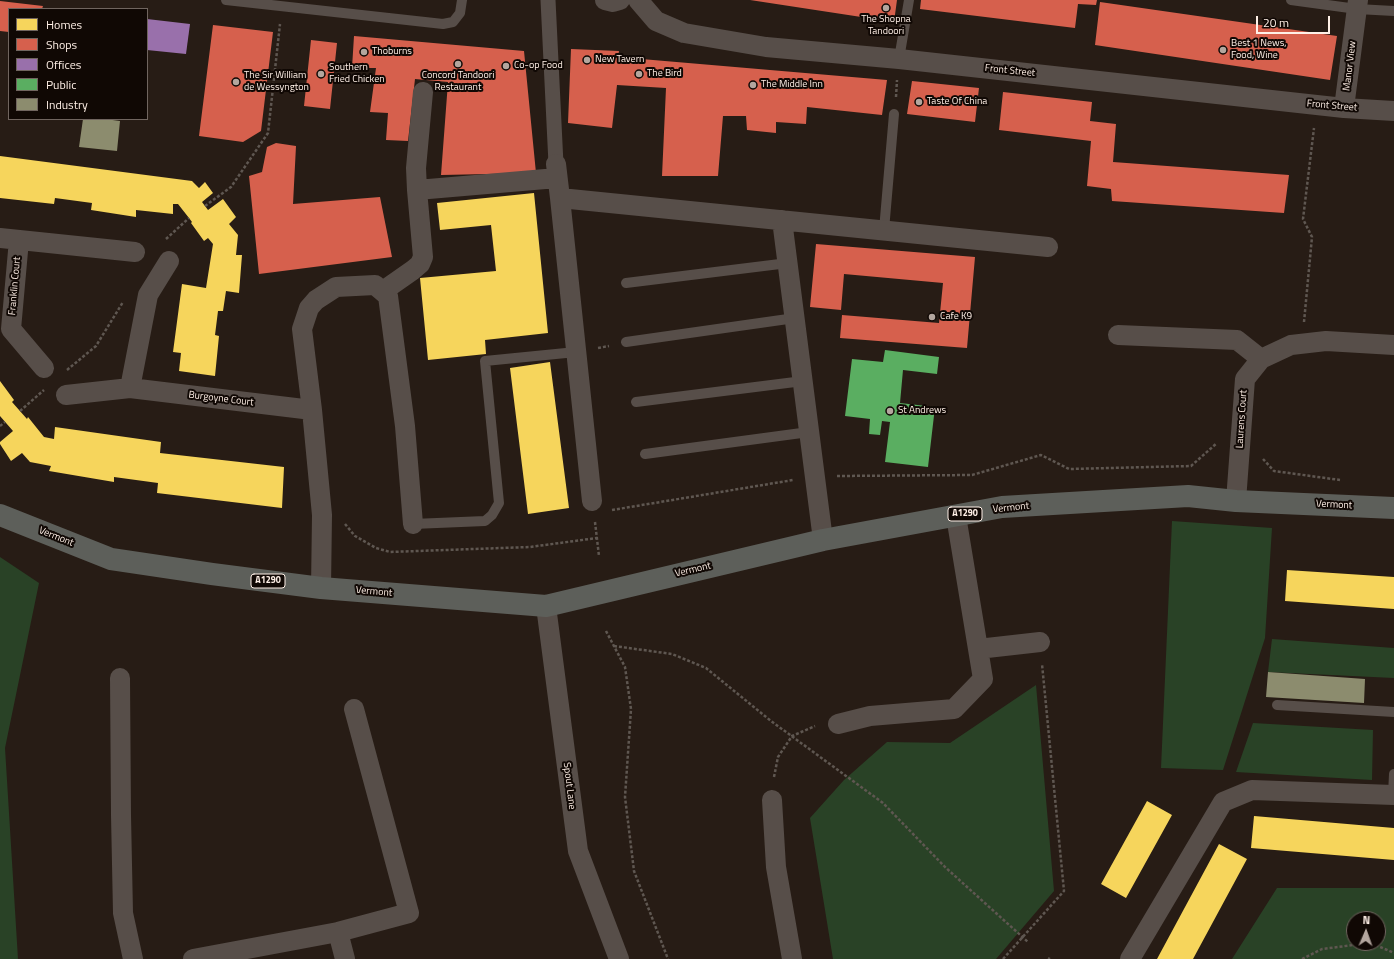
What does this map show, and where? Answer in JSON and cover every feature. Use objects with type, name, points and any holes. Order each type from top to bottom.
[{"type":"main road","name":"Vermont","points":[[0,515],[111,559],[321,588],[546,606],[823,540],[1002,508],[1188,496],[1236,501],[1394,508]]},
{"type":"street","points":[[548,0],[556,171],[592,507]]},
{"type":"street","points":[[605,0],[613,2],[620,0]]},
{"type":"street","name":"Front Street","points":[[638,0],[656,21],[684,33],[766,47],[899,59],[1344,108],[1394,111]]},
{"type":"street","name":"Manor View","points":[[1344,108],[1358,4]]},
{"type":"street","points":[[383,292],[420,264],[423,257],[416,168],[423,92]]},
{"type":"street","points":[[417,190],[556,171]]},
{"type":"street","points":[[560,198],[1048,247]]},
{"type":"street","points":[[782,220],[823,540]]},
{"type":"street","points":[[0,238],[135,252]]},
{"type":"street","name":"Franklin Court","points":[[20,240],[11,329],[53,383]]},
{"type":"street","points":[[130,388],[148,295],[165,252]]},
{"type":"street","points":[[321,588],[322,515],[312,410],[302,329],[309,308],[316,300],[336,287],[375,285],[388,296],[405,426],[413,524]]},
{"type":"street","points":[[1118,335],[1237,340],[1261,359]]},
{"type":"street","name":"Laurens Court","points":[[1236,501],[1245,379],[1261,359],[1291,345],[1326,341],[1394,345]]},
{"type":"street","name":"Burgoyne Court","points":[[53,383],[130,388],[312,410]]},
{"type":"street","points":[[838,724],[870,716],[954,709],[983,679],[956,516]]},
{"type":"street","name":"Spout Lane","points":[[546,606],[578,850],[619,959]]},
{"type":"street","points":[[978,649],[1040,642]]},
{"type":"street","points":[[120,678],[123,912],[133,959]]},
{"type":"street","points":[[193,959],[338,932],[409,913],[354,709]]},
{"type":"street","points":[[1130,959],[1223,802],[1252,790],[1394,795]]},
{"type":"street","points":[[772,800],[776,866],[792,959]]},
{"type":"street","points":[[338,932],[346,959]]},
{"type":"lane","points":[[226,0],[443,24],[453,22],[460,13],[462,0]]},
{"type":"lane","points":[[899,59],[909,0]]},
{"type":"lane","points":[[1291,0],[1358,4],[1394,12]]},
{"type":"lane","points":[[884,230],[894,114]]},
{"type":"lane","points":[[626,283],[788,263]]},
{"type":"lane","points":[[626,342],[794,318]]},
{"type":"lane","points":[[413,524],[485,521],[492,515],[499,503],[485,361],[576,352]]},
{"type":"lane","points":[[636,402],[802,381]]},
{"type":"lane","points":[[645,454],[809,432]]},
{"type":"lane","points":[[1277,705],[1394,712]]},
{"type":"lane","points":[[1394,774],[1394,795]]},
{"type":"path","points":[[205,206],[231,187],[268,133],[282,6]]},
{"type":"path","points":[[894,114],[899,59]]},
{"type":"path","points":[[1302,344],[1312,237],[1303,219],[1316,105]]},
{"type":"path","points":[[165,252],[175,229],[189,218]]},
{"type":"path","points":[[66,371],[96,346],[124,300]]},
{"type":"path","points":[[576,352],[626,342]]},
{"type":"path","points":[[20,411],[53,383]]},
{"type":"path","points":[[0,426],[5,422]]},
{"type":"path","points":[[599,556],[592,507],[815,477],[972,475],[1041,455],[1069,469],[1192,466],[1219,442],[1248,443],[1274,471],[1342,480]]},
{"type":"path","points":[[322,515],[338,515],[355,536],[376,548],[390,552],[530,547],[597,538]]},
{"type":"path","points":[[606,631],[625,667],[631,709],[625,797],[634,871],[668,959]]},
{"type":"path","points":[[1003,959],[1022,936],[1064,891],[1040,642]]},
{"type":"path","points":[[614,646],[672,654],[706,668],[792,736],[883,803],[945,868],[1028,942]]},
{"type":"path","points":[[772,800],[774,776],[778,757],[792,736]]},
{"type":"path","points":[[1302,959],[1322,949],[1346,946]]},
{"type":"green space","points":[[1172,521],[1272,528],[1265,638],[1223,770],[1161,768]]},
{"type":"green space","points":[[0,557],[39,583],[5,748],[18,959],[0,959]]},
{"type":"green space","points":[[1272,639],[1394,648],[1394,678],[1268,672]]},
{"type":"green space","points":[[1036,685],[1054,891],[996,959],[833,959],[810,818],[844,780],[887,742],[950,743]]},
{"type":"green space","points":[[1253,723],[1373,730],[1372,780],[1236,772]]},
{"type":"green space","points":[[1277,888],[1394,888],[1394,959],[1232,959]]},
{"type":"building: Homes","points":[[0,156],[192,181],[199,188],[205,182],[213,193],[202,202],[208,210],[223,199],[236,217],[229,224],[238,235],[236,255],[242,255],[239,293],[226,291],[223,311],[218,311],[215,335],[219,336],[215,376],[179,371],[181,353],[173,352],[182,284],[206,288],[213,244],[208,238],[204,241],[178,204],[173,204],[173,214],[136,210],[136,217],[91,210],[92,203],[55,198],[54,204],[0,198]]},
{"type":"building: Homes","points":[[534,193],[548,333],[485,340],[486,354],[428,360],[420,278],[496,271],[491,225],[440,230],[437,203]]},
{"type":"building: Homes","points":[[550,362],[569,508],[528,514],[510,368]]},
{"type":"building: Homes","points":[[0,381],[14,400],[12,402],[27,419],[28,417],[44,437],[54,439],[55,427],[161,442],[160,453],[284,467],[282,508],[157,493],[158,483],[114,477],[114,482],[49,471],[51,466],[30,462],[22,453],[11,461],[0,444],[0,442],[13,431],[0,416]]},
{"type":"building: Homes","points":[[1287,570],[1394,577],[1394,609],[1285,601]]},
{"type":"building: Homes","points":[[1147,801],[1172,815],[1126,898],[1101,884]]},
{"type":"building: Homes","points":[[1254,816],[1394,828],[1394,860],[1251,848]]},
{"type":"building: Homes","points":[[1219,844],[1247,859],[1193,959],[1157,959]]},
{"type":"building: Shops","points":[[750,0],[897,0],[894,22]]},
{"type":"building: Shops","points":[[921,0],[1097,0],[1096,5],[1078,4],[1075,28],[920,9]]},
{"type":"building: Shops","points":[[0,1],[43,6],[42,8],[8,8],[8,32],[0,31]]},
{"type":"building: Shops","points":[[1100,2],[1337,36],[1330,80],[1095,45]]},
{"type":"building: Shops","name":"The Sir William de Wessyngton","points":[[213,25],[273,32],[261,131],[243,142],[199,136]]},
{"type":"building: Shops","points":[[354,36],[524,51],[536,173],[441,175],[448,82],[415,79],[408,141],[386,140],[388,113],[370,112],[376,68],[352,68]]},
{"type":"building: Shops","name":"Southern Fried Chicken","points":[[311,40],[337,43],[330,109],[304,106]]},
{"type":"building: Shops","points":[[571,49],[619,51],[618,57],[887,80],[882,115],[807,107],[806,124],[776,122],[776,133],[747,130],[746,116],[723,116],[718,176],[662,176],[666,88],[617,85],[612,128],[568,123]]},
{"type":"building: Shops","points":[[912,81],[979,88],[975,122],[907,114]]},
{"type":"building: Shops","points":[[1003,92],[1092,102],[1090,121],[1116,124],[1113,162],[1289,175],[1284,213],[1112,201],[1111,189],[1087,186],[1091,141],[999,130]]},
{"type":"building: Shops","points":[[276,143],[296,146],[293,204],[380,197],[392,257],[259,274],[249,176],[262,172],[267,147]]},
{"type":"building: Shops","points":[[816,244],[975,257],[967,348],[840,338],[842,315],[939,323],[943,283],[844,274],[841,310],[810,307]]},
{"type":"building: Offices","points":[[148,19],[190,24],[186,54],[148,50]]},
{"type":"building: Public","name":"St Andrews","points":[[885,350],[939,357],[937,374],[903,370],[900,403],[935,407],[928,467],[885,462],[890,422],[882,421],[880,435],[869,434],[870,419],[845,416],[852,359],[883,362]]},
{"type":"building: Industry","points":[[83,120],[120,121],[117,151],[79,147]]},
{"type":"building: Industry","points":[[1268,672],[1365,679],[1364,703],[1266,697]]},
{"type":"place","name":"The Shopna Tandoori","points":[[886,8]]},
{"type":"place","name":"Best 1 News, Food, Wine","points":[[1223,50]]},
{"type":"place","name":"Thoburns","points":[[364,52]]},
{"type":"place","name":"New Tavern","points":[[587,60]]},
{"type":"place","name":"Concord Tandoori Restaurant","points":[[458,64]]},
{"type":"place","name":"Co-op Food","points":[[506,66]]},
{"type":"place","name":"Southern Fried Chicken","points":[[321,74]]},
{"type":"place","name":"The Bird","points":[[639,74]]},
{"type":"place","name":"The Sir William de Wessyngton","points":[[236,82]]},
{"type":"place","name":"The Middle Inn","points":[[753,85]]},
{"type":"place","name":"Taste Of China","points":[[919,102]]},
{"type":"place","name":"Cafe K9","points":[[932,317]]},
{"type":"place","name":"St Andrews","points":[[890,411]]}]
